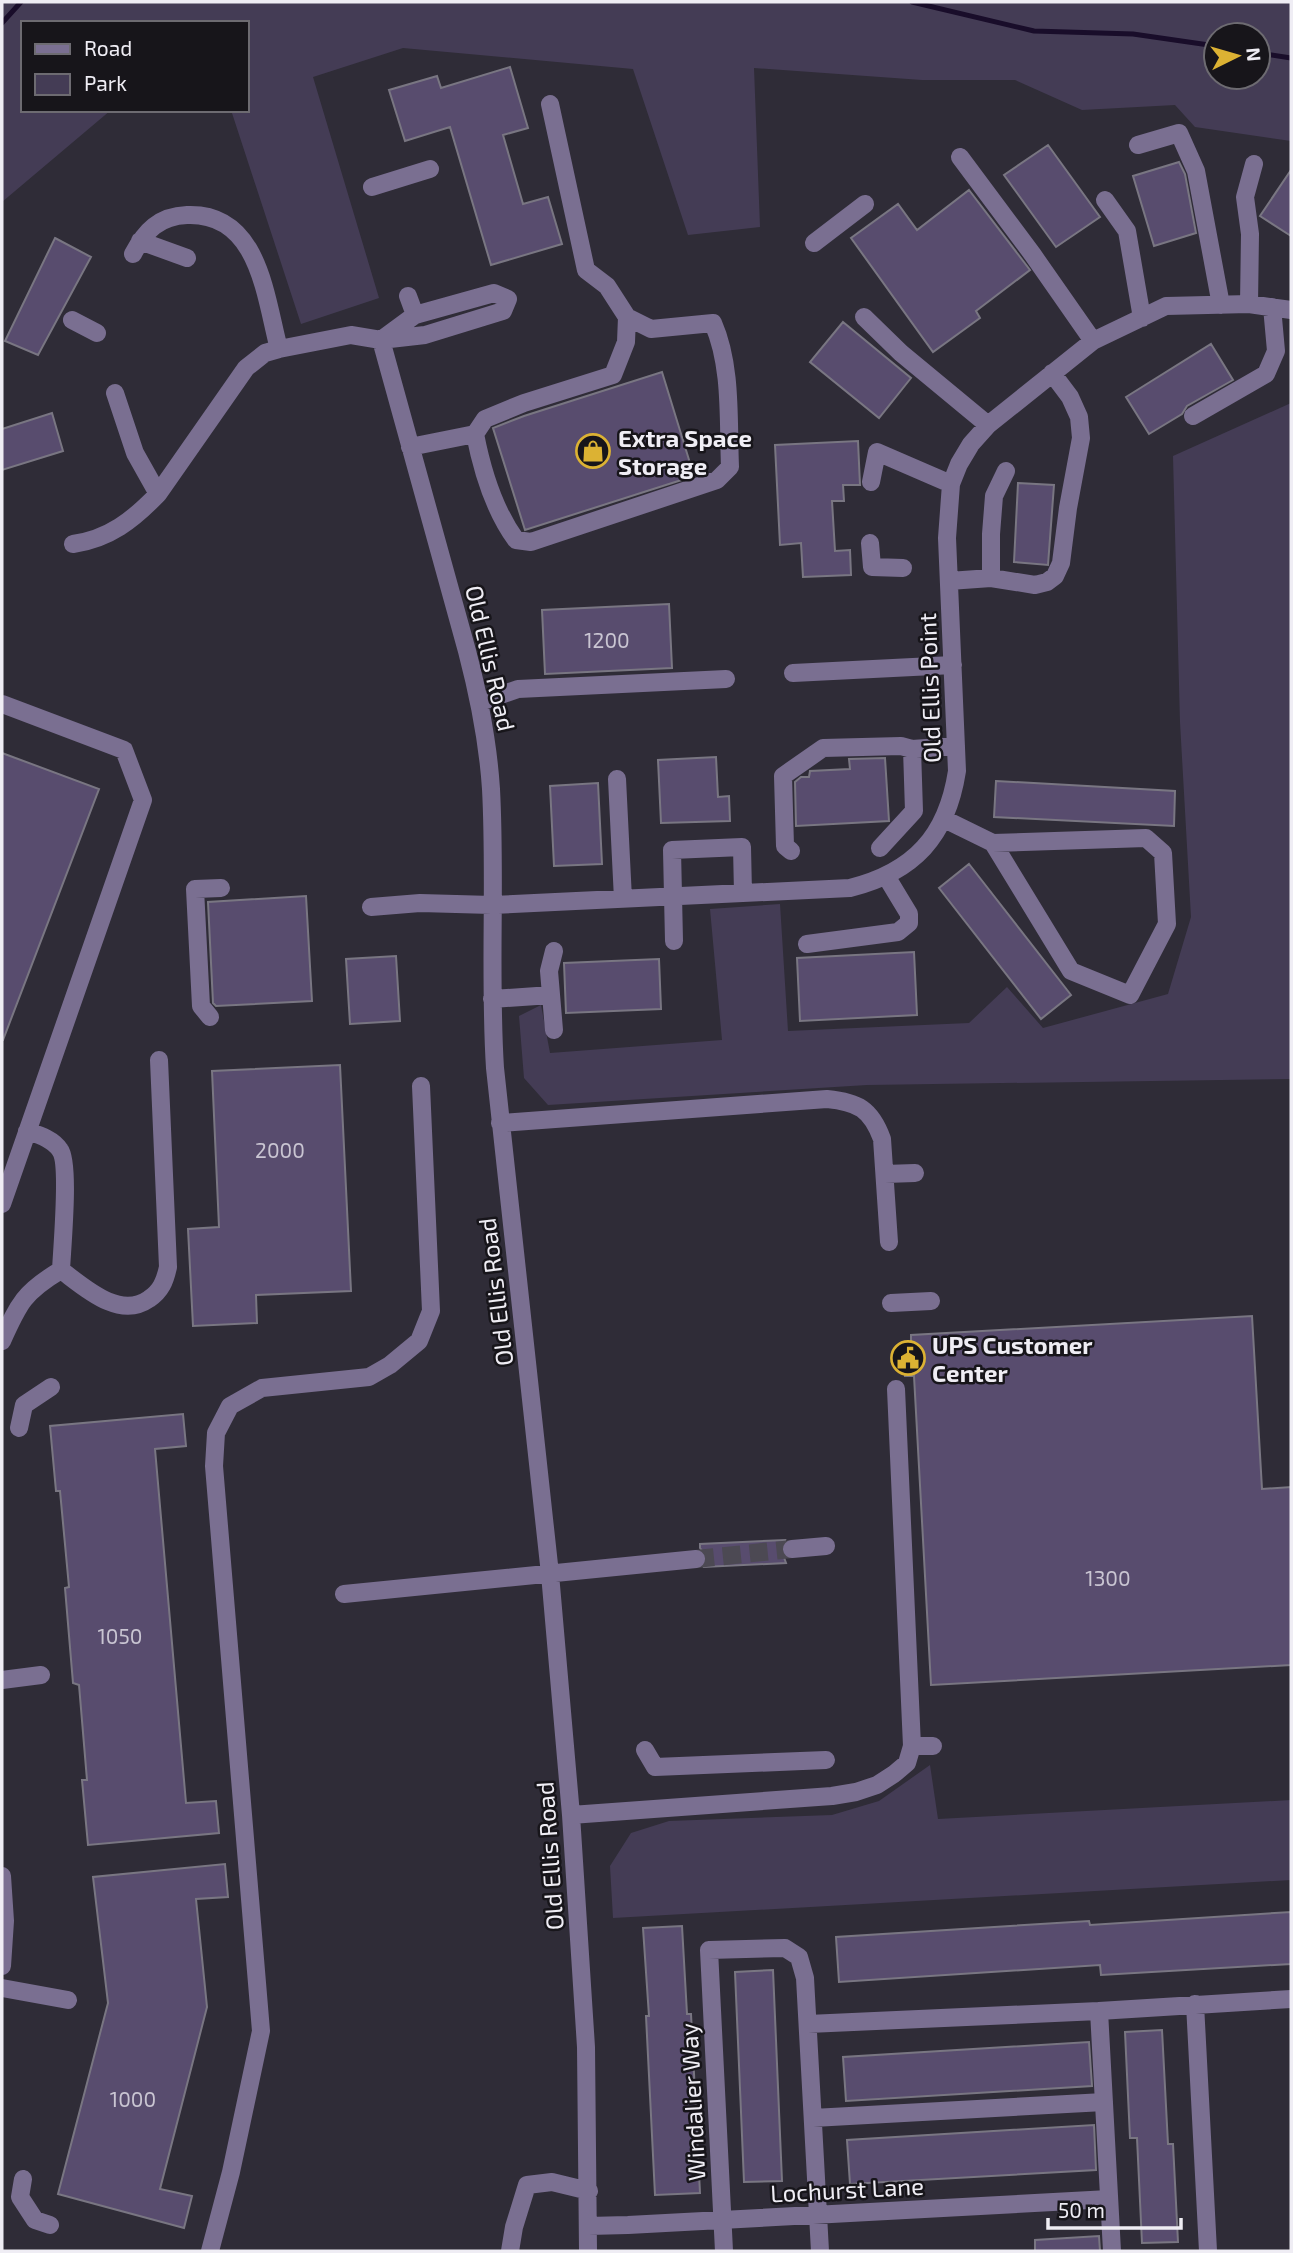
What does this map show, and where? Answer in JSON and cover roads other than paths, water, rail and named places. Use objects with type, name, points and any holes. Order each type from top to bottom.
[{"type":"street","points":[[475,434],[504,524],[516,540],[531,542],[717,480],[730,467],[726,389],[720,339],[713,323],[651,328],[627,317],[607,286],[586,270],[550,104]]},
{"type":"street","points":[[1138,145],[1179,133],[1196,171],[1221,305]]},
{"type":"street","points":[[960,157],[1093,341]]},
{"type":"street","points":[[1249,304],[1250,234],[1245,197],[1254,164]]},
{"type":"street","points":[[372,187],[430,169]]},
{"type":"street","points":[[1105,200],[1127,231],[1142,318]]},
{"type":"street","points":[[814,243],[865,204]]},
{"type":"street","points":[[187,258],[136,247],[154,225],[177,215],[203,216],[238,233],[256,261],[279,349]]},
{"type":"street","points":[[73,544],[90,542],[119,529],[139,513],[158,494],[246,368],[265,353],[351,335],[380,340],[425,335],[503,311],[508,299],[494,293],[415,315],[380,340]]},
{"type":"street","points":[[408,296],[415,315]]},
{"type":"street","points":[[468,301],[475,321]]},
{"type":"street","name":"Old Ellis Point","points":[[371,906],[420,903],[492,905],[850,888],[899,870],[916,857],[944,819],[956,783],[947,538],[951,484],[971,444],[988,425],[1093,341],[1166,306],[1249,304],[1291,310]]},
{"type":"street","points":[[1193,416],[1266,374],[1276,351],[1272,307]]},
{"type":"street","points":[[410,447],[475,434],[485,419],[524,403],[613,375],[626,342],[627,317]]},
{"type":"street","points":[[864,317],[901,353],[988,425]]},
{"type":"street","points":[[72,320],[97,333]]},
{"type":"street","name":"Old Ellis Road","points":[[380,340],[480,702],[491,787],[492,999],[500,1123],[550,1574],[571,1815],[583,1982],[589,2191],[588,2251]]},
{"type":"street","points":[[949,581],[991,578],[1035,585],[1048,582],[1055,576],[1061,564],[1081,438],[1079,417],[1070,397],[1052,373]]},
{"type":"street","points":[[114,393],[135,453],[158,494]]},
{"type":"street","points":[[871,482],[877,452],[951,484]]},
{"type":"street","points":[[991,578],[994,496],[1006,471]]},
{"type":"street","points":[[870,543],[872,567],[903,568]]},
{"type":"street","points":[[793,673],[953,665]]},
{"type":"street","points":[[480,702],[518,689],[726,679]]},
{"type":"street","points":[[2,704],[124,750],[143,800],[2,1204]]},
{"type":"street","points":[[791,851],[785,846],[783,776],[823,748],[901,746],[912,749],[956,746]]},
{"type":"street","points":[[880,848],[914,811],[912,749]]},
{"type":"street","points":[[617,779],[623,899]]},
{"type":"street","points":[[944,819],[993,843],[1146,838],[1163,853],[1167,924],[1130,995],[1071,971],[993,843]]},
{"type":"street","points":[[674,941],[672,850],[741,847],[743,893]]},
{"type":"street","points":[[807,944],[898,932],[909,923],[909,914],[886,876]]},
{"type":"street","points":[[210,1017],[201,1006],[195,889],[221,888]]},
{"type":"street","points":[[554,951],[549,971],[554,1030]]},
{"type":"street","points":[[492,999],[551,995]]},
{"type":"street","points":[[61,1270],[116,1305],[134,1306],[145,1302],[157,1294],[165,1281],[168,1267],[159,1060]]},
{"type":"street","points":[[210,2251],[231,2172],[261,2031],[214,1466],[216,1433],[230,1406],[262,1388],[369,1377],[390,1365],[419,1341],[431,1311],[421,1086]]},
{"type":"street","points":[[500,1123],[827,1099],[858,1105],[877,1125],[882,1139],[888,1242]]},
{"type":"street","points":[[27,1131],[49,1139],[60,1149],[64,1158],[66,1175],[61,1270]]},
{"type":"street","points":[[885,1174],[915,1173]]},
{"type":"street","points":[[2,1341],[16,1310],[34,1286],[61,1270]]},
{"type":"street","points":[[891,1303],[931,1301]]},
{"type":"street","points":[[19,1428],[24,1405],[51,1387]]},
{"type":"street","points":[[571,1815],[832,1796],[877,1785],[907,1763],[912,1746],[895,1389]]},
{"type":"street","points":[[792,1549],[826,1546]]},
{"type":"street","points":[[344,1594],[696,1559]]},
{"type":"street","points":[[2,1680],[41,1675]]},
{"type":"street","points":[[912,1746],[933,1746]]},
{"type":"street","points":[[645,1750],[655,1767],[826,1759]]},
{"type":"street","points":[[2,1877],[5,1921],[2,1966]]},
{"type":"street","name":"Windalier Way","points":[[723,2251],[709,1950],[785,1948],[799,1957],[805,1978],[808,2024]]},
{"type":"street","points":[[2,1988],[68,2000]]},
{"type":"street","points":[[820,2251],[808,2024],[1291,1999]]},
{"type":"street","points":[[1195,2004],[1208,2251]]},
{"type":"street","points":[[1099,2011],[1112,2251]]},
{"type":"street","points":[[813,2118],[1104,2102]]},
{"type":"street","points":[[23,2179],[20,2197],[35,2220],[50,2225]]},
{"type":"street","points":[[510,2251],[514,2227],[527,2185],[552,2182],[589,2191]]},
{"type":"street","name":"Lochurst Lane","points":[[588,2225],[1109,2199]]},
{"type":"waterway","points":[[2,23],[21,2]]},
{"type":"waterway","points":[[912,2],[1034,31],[1133,34],[1202,44]]},
{"type":"waterway","points":[[1272,55],[1291,58]]},
{"type":"tunnel","points":[[696,1559],[792,1549]]},
{"type":"place","name":"Extra Space Storage","points":[[593,451]]},
{"type":"place","name":"UPS Customer Center","points":[[908,1358]]}]
